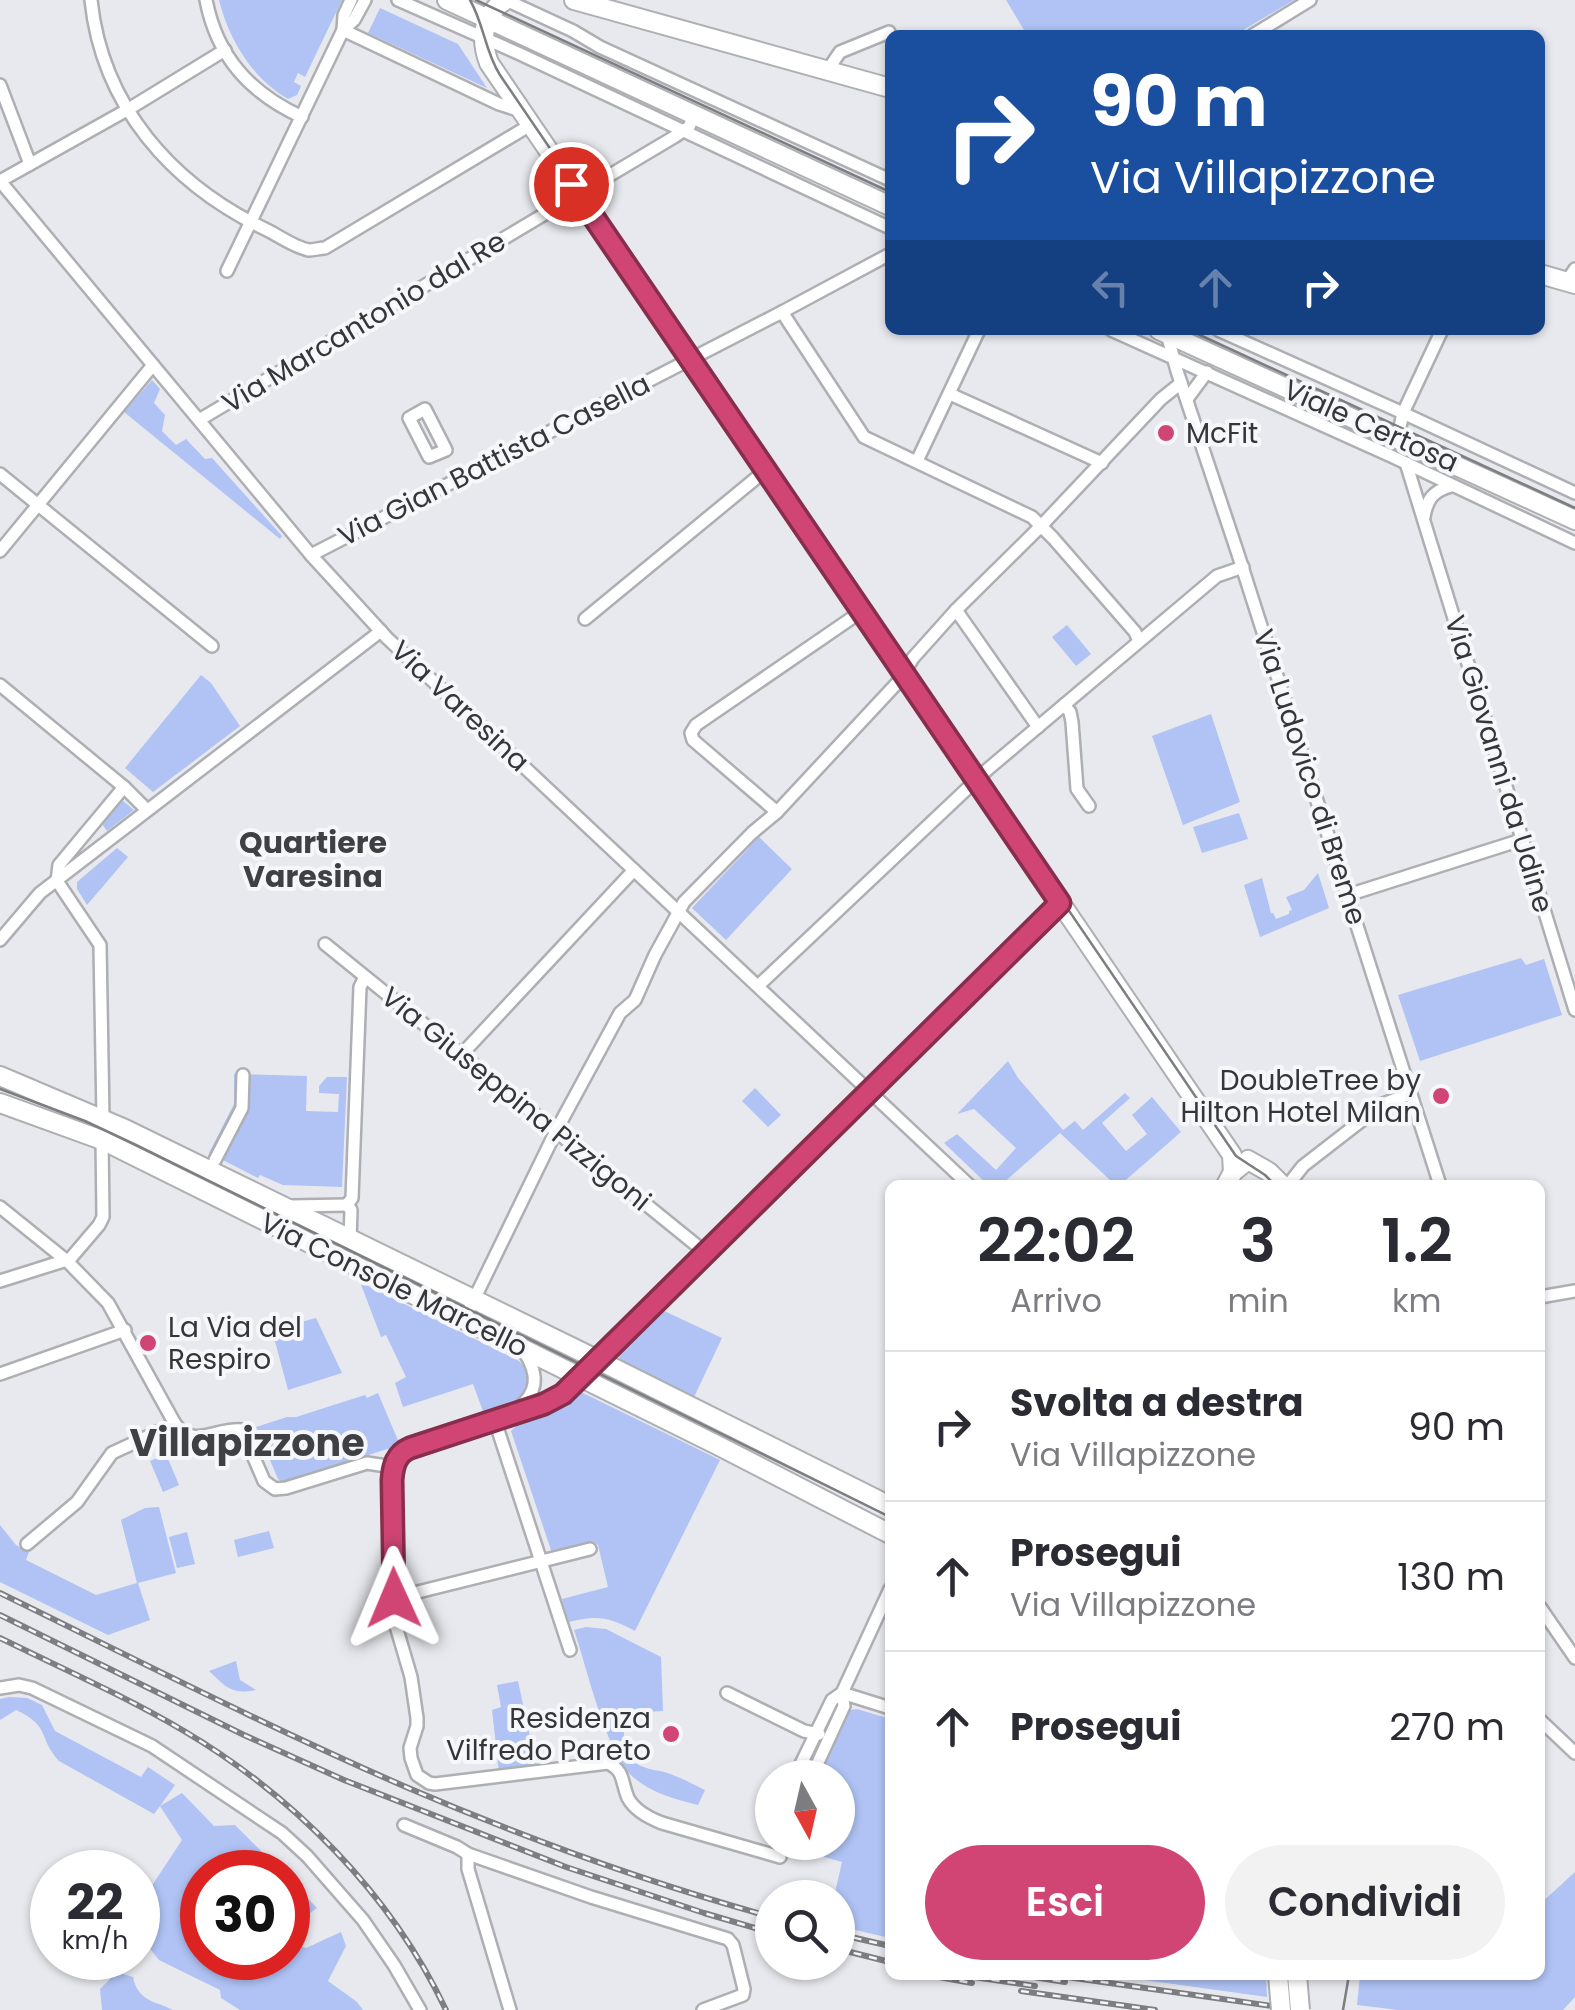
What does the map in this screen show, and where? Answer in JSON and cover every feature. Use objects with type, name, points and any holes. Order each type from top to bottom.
[{"type":"main road","points":[[447,0],[485,29],[694,115],[885,204]]},
{"type":"main road","points":[[482,0],[489,63],[501,82],[862,610],[1235,1168],[1269,1172],[1284,1180]]},
{"type":"main road","points":[[485,29],[494,8],[506,0]]},
{"type":"main road","points":[[574,0],[885,87]]},
{"type":"main road","points":[[1545,275],[1572,278]]},
{"type":"main road","name":"Viale Certosa","points":[[1172,335],[1395,447],[1575,520]]},
{"type":"main road","name":"Via Console Marcello","points":[[0,1076],[103,1118],[885,1504]]},
{"type":"main road","name":"Via Console Marcello","points":[[0,1103],[102,1140],[885,1531]]},
{"type":"main road","points":[[1278,1980],[1281,2010]]},
{"type":"main road","points":[[1298,1980],[1300,2010]]},
{"type":"street","points":[[91,0],[106,68],[127,110],[162,156],[210,198],[308,250],[325,248],[528,119]]},
{"type":"street","points":[[206,0],[225,50],[252,87],[275,104],[302,116]]},
{"type":"street","points":[[227,271],[343,30],[351,0]]},
{"type":"street","points":[[343,30],[365,0]]},
{"type":"street","points":[[398,0],[485,29],[520,54],[885,226]]},
{"type":"street","points":[[506,0],[885,178]]},
{"type":"street","points":[[1261,30],[1310,0]]},
{"type":"street","points":[[343,30],[528,119]]},
{"type":"street","points":[[826,70],[840,52],[885,34]]},
{"type":"street","points":[[0,181],[225,50]]},
{"type":"street","points":[[501,82],[507,61],[520,54]]},
{"type":"street","points":[[0,85],[30,164]]},
{"type":"street","points":[[683,131],[689,128],[694,115]]},
{"type":"street","name":"Via Marcantonio dal Re","points":[[199,420],[683,131]]},
{"type":"street","name":"Via Varesina","points":[[0,181],[150,367],[381,631],[964,1180]]},
{"type":"street","name":"Via Gian Battista Casella","points":[[311,555],[885,257]]},
{"type":"street","points":[[782,312],[864,437],[1032,517],[1139,640]]},
{"type":"street","points":[[917,461],[977,335]]},
{"type":"street","name":"Viale Certosa","points":[[1119,335],[1177,371],[1207,372],[1395,447],[1406,463],[1575,543]]},
{"type":"street","name":"Viale Certosa","points":[[1165,335],[1177,371]]},
{"type":"street","name":"Viale Certosa","points":[[1229,335],[1575,493]]},
{"type":"street","points":[[1395,447],[1403,412],[1440,335]]},
{"type":"street","points":[[0,550],[150,367]]},
{"type":"street","points":[[464,1320],[556,1131],[620,1013],[635,1000],[654,955],[684,902],[752,832],[777,812],[904,674],[913,658],[956,610],[1102,463],[1162,398],[1177,371]]},
{"type":"street","name":"Via Ludovico di Breme","points":[[1177,371],[1438,1180]]},
{"type":"street","points":[[1187,399],[1207,372]]},
{"type":"street","points":[[950,394],[1102,463]]},
{"type":"street","name":"Via Giovanni da Udine","points":[[1406,463],[1575,1010]]},
{"type":"street","points":[[585,619],[766,470]]},
{"type":"street","points":[[0,474],[212,646]]},
{"type":"street","points":[[1424,517],[1431,496],[1451,486]]},
{"type":"street","points":[[758,986],[976,780],[1217,576],[1243,567]]},
{"type":"street","points":[[777,812],[693,740],[691,733],[696,725],[862,610]]},
{"type":"street","points":[[956,610],[1038,727]]},
{"type":"street","points":[[0,940],[40,893],[381,631]]},
{"type":"street","points":[[0,685],[148,810]]},
{"type":"street","points":[[1064,704],[1072,722],[1077,789],[1089,806]]},
{"type":"street","points":[[103,1118],[100,945],[58,880],[59,866],[124,787]]},
{"type":"street","points":[[94,822],[106,842]]},
{"type":"street","points":[[1348,895],[1522,840]]},
{"type":"street","points":[[462,1054],[634,870]]},
{"type":"street","points":[[755,1850],[647,1817],[628,1799],[621,1772],[608,1763],[435,1784],[422,1780],[411,1758],[416,1706],[396,1626],[393,1466],[399,1455],[410,1448],[555,1400],[1060,903]]},
{"type":"street","name":"Via Giuseppina Pizzigoni","points":[[325,944],[706,1253]]},
{"type":"street","points":[[347,1205],[352,1198],[360,986],[365,977]]},
{"type":"street","points":[[215,1160],[242,1108],[243,1074]]},
{"type":"street","points":[[1290,1180],[1383,1104],[1410,1094]]},
{"type":"street","points":[[0,1281],[66,1262],[102,1221],[102,1140]]},
{"type":"street","points":[[283,1206],[347,1205]]},
{"type":"street","points":[[347,1205],[350,1239]]},
{"type":"street","points":[[0,1207],[108,1303],[184,1434],[242,1430],[267,1484],[276,1489],[367,1463],[393,1466]]},
{"type":"street","points":[[28,1272],[39,1256],[39,1238]]},
{"type":"street","points":[[1545,1296],[1575,1291]]},
{"type":"street","points":[[0,1374],[125,1330]]},
{"type":"street","points":[[496,1421],[521,1407],[534,1390],[535,1372],[519,1347]]},
{"type":"street","points":[[496,1421],[570,1650]]},
{"type":"street","points":[[27,1544],[77,1502],[112,1453],[175,1424]]},
{"type":"street","points":[[394,1598],[590,1549]]},
{"type":"street","points":[[842,1692],[844,1706],[814,1769],[805,1772],[801,1764],[832,1700],[842,1692],[885,1600]]},
{"type":"street","points":[[1545,1613],[1575,1658]]},
{"type":"street","points":[[0,1688],[32,1688],[146,1743],[275,1827],[301,1850],[363,1920],[420,2010]]},
{"type":"street","points":[[842,1692],[885,1706]]},
{"type":"street","points":[[728,1694],[804,1731],[830,1736]]},
{"type":"street","points":[[1545,1725],[1575,1752]]},
{"type":"street","points":[[404,1825],[468,1854],[728,1939],[733,1945],[743,1995],[703,2010]]},
{"type":"street","points":[[468,1854],[468,1869],[510,2010]]},
{"type":"shaded area","points":[[219,0],[342,0],[305,77],[298,73],[294,82],[301,86],[297,95],[288,99],[263,80],[244,57]]},
{"type":"shaded area","points":[[1006,0],[1294,0],[1243,30],[1024,30]]},
{"type":"shaded area","points":[[380,8],[458,44],[487,88],[368,33]]},
{"type":"shaded area","points":[[152,380],[160,389],[154,403],[165,415],[162,431],[176,445],[186,439],[205,459],[212,458],[282,536],[280,539],[124,412]]},
{"type":"shaded area","points":[[1067,625],[1091,654],[1076,666],[1052,637]]},
{"type":"shaded area","points":[[201,675],[211,683],[240,726],[153,792],[125,768]]},
{"type":"shaded area","points":[[1211,714],[1240,802],[1183,825],[1152,736]]},
{"type":"shaded area","points":[[122,800],[134,810],[107,831],[102,824]]},
{"type":"shaded area","points":[[1239,813],[1248,839],[1202,853],[1193,827]]},
{"type":"shaded area","points":[[759,837],[792,869],[726,940],[692,908]]},
{"type":"shaded area","points":[[117,848],[128,857],[87,905],[77,882]]},
{"type":"shaded area","points":[[1318,873],[1329,908],[1260,937],[1244,885],[1262,878],[1276,919],[1292,910],[1286,897],[1304,890]]},
{"type":"shaded area","points":[[1521,958],[1526,965],[1544,959],[1562,1015],[1420,1061],[1398,995]]},
{"type":"shaded area","points":[[1008,1061],[1063,1130],[1075,1121],[1083,1130],[1125,1093],[1130,1098],[1102,1123],[1126,1151],[1147,1134],[1132,1115],[1152,1097],[1181,1132],[1126,1180],[1110,1180],[1060,1133],[1007,1180],[983,1180],[944,1143],[957,1134],[996,1170],[1016,1148],[974,1109],[957,1114]]},
{"type":"shaded area","points":[[234,1074],[307,1076],[306,1111],[338,1112],[339,1094],[319,1093],[319,1086],[327,1077],[347,1077],[342,1187],[283,1185],[260,1175],[258,1178],[209,1153],[234,1104]]},
{"type":"shaded area","points":[[755,1088],[781,1115],[768,1127],[742,1101]]},
{"type":"shaded area","points":[[360,1282],[519,1361],[528,1380],[520,1399],[484,1414],[473,1384],[403,1407],[395,1383],[406,1377],[386,1335],[381,1337]]},
{"type":"shaded area","points":[[662,1310],[722,1338],[694,1397],[620,1359],[618,1354]]},
{"type":"shaded area","points":[[316,1318],[342,1373],[288,1390],[272,1330]]},
{"type":"shaded area","points":[[581,1392],[720,1460],[635,1631],[603,1619],[569,1622],[562,1599],[608,1587],[598,1545],[593,1542],[552,1553],[511,1431],[519,1423],[553,1412]]},
{"type":"shaded area","points":[[378,1393],[400,1445],[283,1482],[278,1479],[256,1427]]},
{"type":"shaded area","points":[[166,1454],[179,1485],[163,1492],[150,1461]]},
{"type":"shaded area","points":[[159,1507],[176,1573],[138,1583],[150,1620],[108,1635],[0,1582],[0,1525],[16,1545],[29,1552],[26,1560],[96,1595],[137,1583],[121,1520],[145,1508]]},
{"type":"shaded area","points":[[269,1531],[274,1548],[238,1557],[234,1540]]},
{"type":"shaded area","points":[[187,1532],[195,1564],[177,1568],[169,1537]]},
{"type":"shaded area","points":[[606,1629],[661,1657],[663,1711],[624,1713],[625,1746],[638,1764],[705,1790],[698,1805],[648,1787],[623,1765],[606,1730],[574,1630]]},
{"type":"shaded area","points":[[236,1661],[240,1680],[256,1690],[230,1688],[209,1671]]},
{"type":"shaded area","points":[[518,1681],[536,1765],[499,1772],[492,1710],[501,1707],[497,1685]]},
{"type":"shaded area","points":[[27,1698],[42,1705],[55,1731],[141,1777],[148,1767],[175,1785],[154,1814],[59,1761],[40,1727],[27,1716],[16,1710],[0,1720],[0,1699]]},
{"type":"shaded area","points":[[850,1710],[885,1717],[885,1937],[855,1930],[855,1880],[838,1880],[842,1862],[835,1860],[855,1860],[855,1760],[828,1760]]},
{"type":"shaded area","points":[[182,1793],[214,1826],[235,1825],[260,1850],[180,1850],[180,1970],[160,1960],[160,1873],[182,1840],[160,1806]]},
{"type":"shaded area","points":[[1575,1872],[1575,1997],[1563,2010],[1398,2010],[1357,2005],[1360,1980],[1545,1980],[1545,1899]]},
{"type":"shaded area","points":[[341,1932],[346,1946],[328,1981],[363,2010],[240,2010],[221,1998],[220,1990],[200,1980],[310,1980],[310,1946]]},
{"type":"shaded area","points":[[109,1980],[134,1980],[143,1996],[173,2010],[102,2010],[100,1989]]},
{"type":"shaded area","points":[[1144,1980],[1266,1980],[1267,1997]]},
{"type":"tram line","points":[[470,0],[500,75],[1236,1156],[1270,1180]]},
{"type":"tram line","points":[[476,0],[885,190]]},
{"type":"tram line","points":[[1200,335],[1575,508]]},
{"type":"tram line","points":[[0,1089],[136,1145],[885,1515]]},
{"type":"tram line","points":[[1343,2010],[1348,1980]]},
{"type":"railway","points":[[0,1593],[406,1787],[541,1842],[755,1912]]},
{"type":"railway","points":[[0,1615],[344,1780],[566,1867],[755,1928]]},
{"type":"railway","points":[[0,1638],[162,1718],[264,1786],[336,1851],[368,1888],[423,1967],[446,2010]]},
{"type":"railway","points":[[855,1938],[885,1945]]},
{"type":"railway","points":[[855,1953],[885,1961]]},
{"type":"railway","points":[[956,1980],[972,1983]]},
{"type":"railway","points":[[994,1980],[1035,1986]]},
{"type":"railway","points":[[1052,1980],[1065,1982]]},
{"type":"railway","points":[[1088,1980],[1301,2010]]},
{"type":"railway","points":[[1021,1991],[1155,2010]]},
{"type":"place","name":"McFit","points":[[1166,433]]},
{"type":"place","name":"DoubleTree by Hilton Hotel Milan","points":[[1441,1096]]},
{"type":"place","name":"La Via del Respiro","points":[[148,1343]]},
{"type":"place","name":"Residenza Vilfredo Pareto","points":[[671,1734]]},
{"type":"district","name":"Quartiere Varesina","points":[[313,859]]},
{"type":"district","name":"Villapizzone","points":[[247,1442]]},
{"type":"route","points":[[394,1598],[392,1480],[399,1455],[563,1394],[1060,903],[571,184]]}]
